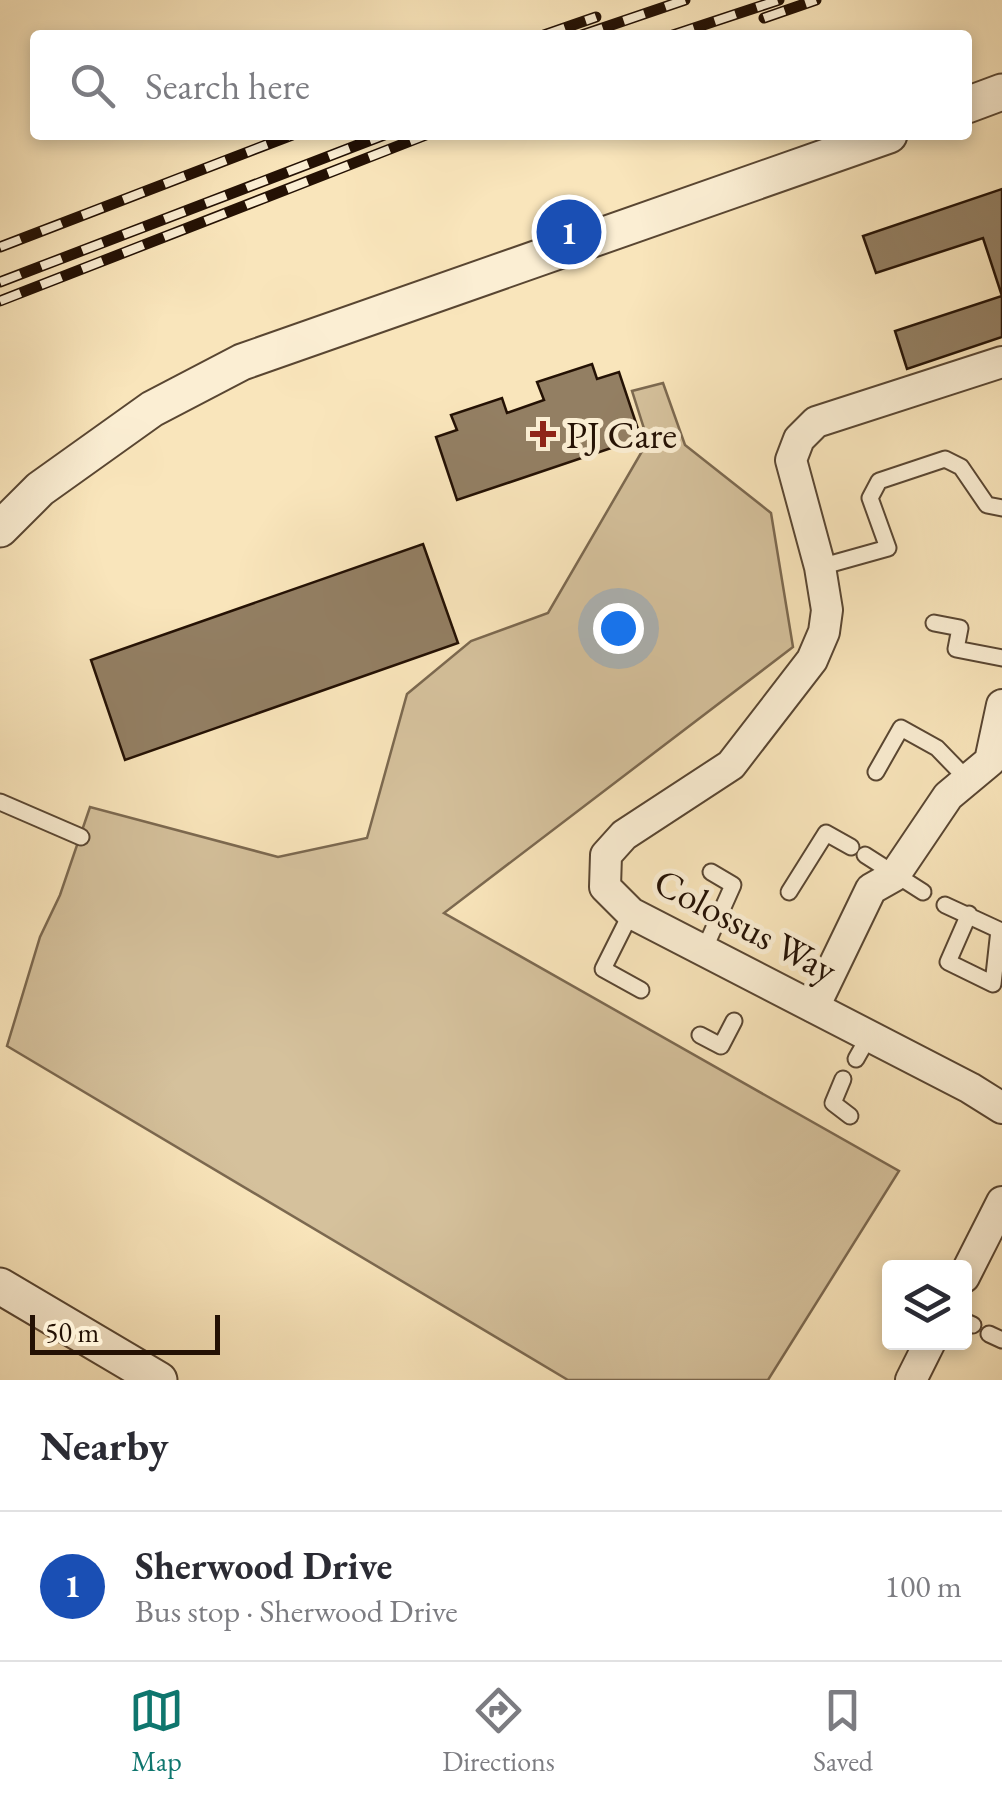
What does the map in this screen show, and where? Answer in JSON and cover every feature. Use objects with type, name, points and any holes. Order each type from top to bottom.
[{"type":"street","points":[[972,103],[1002,92]]},
{"type":"street","points":[[0,529],[40,489],[152,408],[242,362],[875,140]]},
{"type":"street","name":"Colossus Way","points":[[1002,362],[816,422],[800,439],[792,460],[794,478],[820,567],[827,610],[824,632],[812,660],[731,766],[624,835],[606,855],[606,887],[631,913],[704,950],[756,984],[814,1007],[862,1047],[1002,1108]]},
{"type":"street","points":[[814,1007],[872,889],[894,876],[948,796],[990,761],[1002,705]]},
{"type":"street","points":[[972,1263],[998,1220]]},
{"type":"street","points":[[0,1286],[159,1380]]},
{"type":"street","points":[[911,1380],[926,1350]]},
{"type":"lane","points":[[820,567],[888,548],[870,498],[879,481],[945,459],[961,466],[987,504],[1002,508]]},
{"type":"lane","points":[[934,623],[960,628],[956,649],[1002,658]]},
{"type":"lane","points":[[876,772],[901,728],[937,748],[968,780]]},
{"type":"lane","points":[[0,802],[81,837]]},
{"type":"lane","points":[[789,892],[826,833],[923,892]]},
{"type":"lane","points":[[704,950],[733,884],[711,872]]},
{"type":"lane","points":[[944,905],[970,914],[999,930],[993,984],[948,962],[970,914]]},
{"type":"lane","points":[[631,913],[603,969],[641,990]]},
{"type":"lane","points":[[700,1035],[721,1046],[734,1021]]},
{"type":"lane","points":[[843,1079],[832,1103],[850,1116]]},
{"type":"shaded area","points":[[663,383],[685,445],[771,513],[793,647],[444,913],[899,1171],[768,1380],[568,1380],[7,1046],[40,937],[60,895],[90,807],[278,857],[367,838],[407,694],[471,641],[548,613],[648,441],[632,391]]},
{"type":"building","points":[[1002,189],[1002,296],[983,238],[876,273],[863,236]]},
{"type":"building","points":[[1002,296],[1002,337],[907,369],[895,331]]},
{"type":"building","name":"PJ Care","points":[[592,364],[597,379],[619,372],[641,438],[457,500],[436,437],[457,430],[451,415],[502,398],[507,413],[544,400],[537,382]]},
{"type":"building","points":[[423,544],[458,643],[125,760],[91,660]]},
{"type":"railway","points":[[597,30],[685,0]]},
{"type":"railway","points":[[688,30],[779,0]]},
{"type":"railway","points":[[764,18],[816,0]]},
{"type":"railway","points":[[558,30],[596,17]]},
{"type":"railway","points":[[0,247],[279,140]]},
{"type":"railway","points":[[0,282],[371,140]]},
{"type":"railway","points":[[0,301],[413,140]]},
{"type":"place","name":"Sherwood Drive","points":[[569,232]]},
{"type":"place","name":"PJ Care","points":[[543,434]]}]
